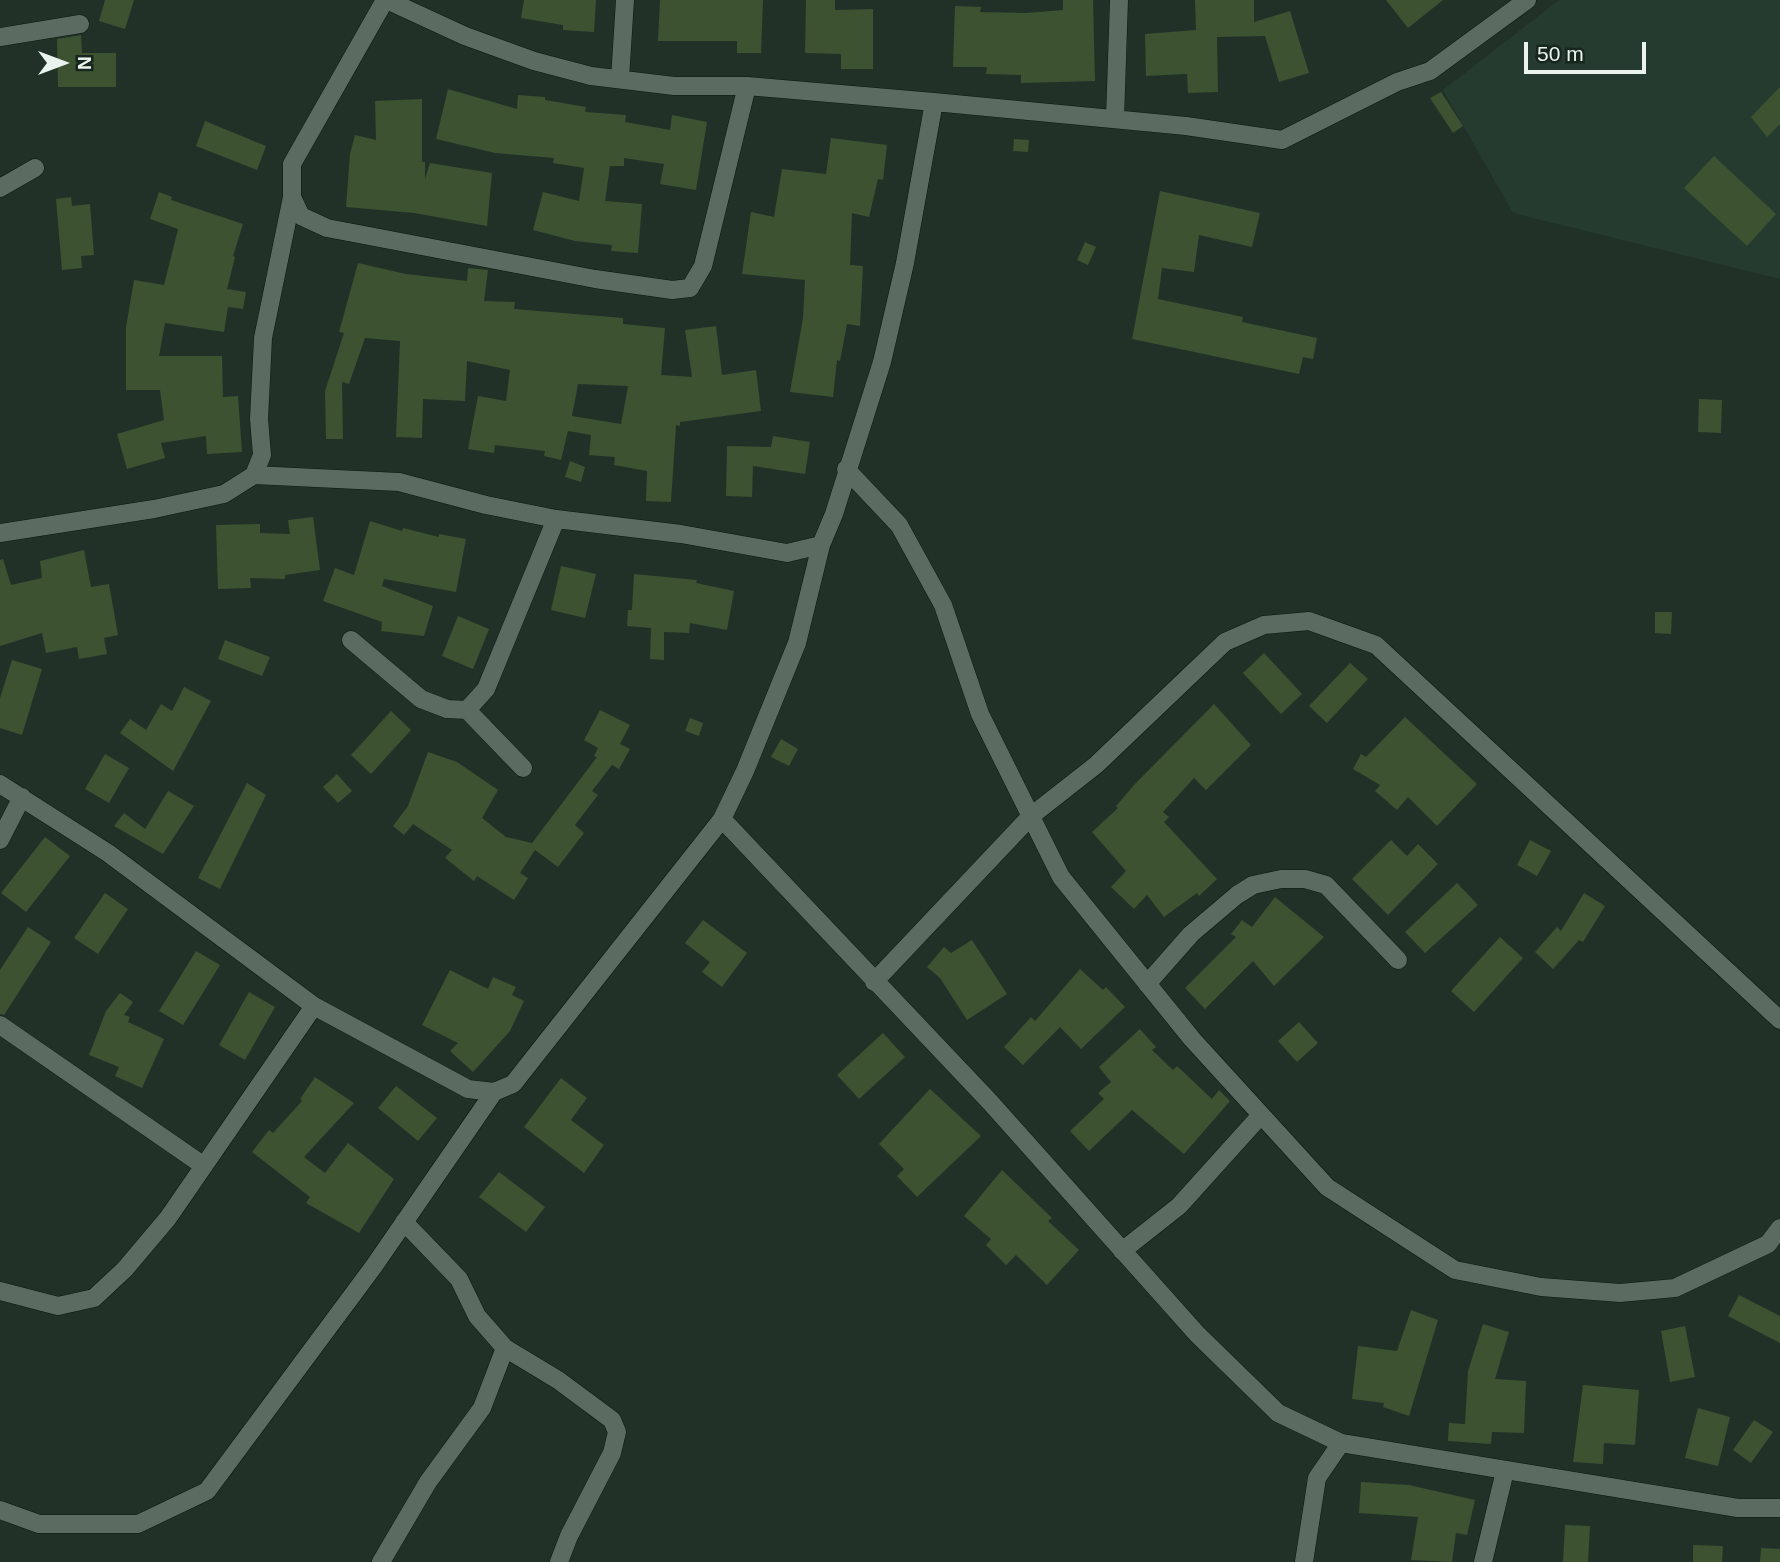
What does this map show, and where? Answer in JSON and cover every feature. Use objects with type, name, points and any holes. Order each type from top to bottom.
[{"type":"street","points":[[254,475],[262,455],[259,419],[263,338],[292,197],[292,164],[386,0],[465,36],[534,61],[591,76],[674,86],[747,86],[934,102],[1115,119],[1282,140],[1397,82],[1430,71],[1527,0]]},
{"type":"street","points":[[620,79],[625,0]]},
{"type":"street","points":[[1115,119],[1119,0]]},
{"type":"street","points":[[0,37],[80,24]]},
{"type":"street","points":[[292,197],[301,215],[327,228],[596,279],[673,290],[690,288],[703,266],[747,86]]},
{"type":"street","points":[[0,784],[108,853],[314,1006],[468,1089],[494,1092],[513,1084],[722,819],[797,643],[821,545],[834,514],[891,325],[934,102]]},
{"type":"street","points":[[0,188],[35,168]]},
{"type":"street","points":[[846,469],[899,525],[943,605],[958,642],[972,697],[1061,877],[1147,984],[1327,1187],[1455,1270],[1541,1287],[1620,1293],[1675,1288],[1768,1244],[1780,1228]]},
{"type":"street","points":[[0,533],[154,509],[224,494],[254,475],[399,482],[486,505],[556,519],[681,534],[787,553],[821,545]]},
{"type":"street","points":[[467,710],[486,688],[556,519]]},
{"type":"street","points":[[874,982],[1031,816],[1096,765],[1225,642],[1264,625],[1309,621],[1376,645],[1780,1020]]},
{"type":"street","points":[[351,640],[421,699],[447,709],[467,710],[523,768]]},
{"type":"street","points":[[0,841],[22,797]]},
{"type":"street","points":[[722,819],[990,1102],[1196,1334],[1278,1413],[1341,1443],[1738,1508],[1780,1507]]},
{"type":"street","points":[[1147,984],[1191,934],[1237,895],[1254,885],[1281,880],[1305,880],[1326,885],[1398,960]]},
{"type":"street","points":[[0,1291],[58,1306],[94,1298],[125,1269],[160,1228],[314,1006]]},
{"type":"street","points":[[0,1025],[204,1166]]},
{"type":"street","points":[[0,1510],[39,1524],[138,1524],[207,1491],[404,1222],[494,1092]]},
{"type":"street","points":[[1122,1251],[1179,1206],[1261,1115]]},
{"type":"street","points":[[404,1222],[459,1279],[477,1316],[505,1348],[597,1407],[612,1420],[617,1432],[612,1453],[569,1536],[559,1562]]},
{"type":"street","points":[[381,1562],[428,1482],[482,1408],[505,1348]]},
{"type":"street","points":[[1304,1562],[1317,1478],[1341,1443]]},
{"type":"street","points":[[1483,1562],[1505,1471]]},
{"type":"shaded area","points":[[1559,0],[1780,0],[1780,279],[1513,213],[1443,90]]},
{"type":"building","points":[[105,0],[134,0],[125,29],[99,21]]},
{"type":"building","points":[[524,0],[596,0],[594,32],[563,30],[563,25],[521,18]]},
{"type":"building","points":[[660,0],[763,0],[761,53],[737,53],[737,41],[658,41]]},
{"type":"building","points":[[806,0],[835,0],[835,10],[873,9],[873,69],[841,69],[841,54],[805,53]]},
{"type":"building","points":[[1063,0],[1093,0],[1095,81],[1021,83],[1021,75],[986,74],[987,67],[953,67],[955,6],[981,7],[980,12],[1026,13],[1063,10]]},
{"type":"building","points":[[1195,0],[1254,0],[1254,22],[1290,11],[1309,73],[1279,82],[1265,36],[1217,37],[1218,92],[1188,93],[1187,74],[1146,76],[1145,34],[1196,30]]},
{"type":"building","points":[[1386,0],[1443,0],[1408,28]]},
{"type":"building","points":[[81,35],[82,53],[116,53],[116,87],[58,87],[57,39]]},
{"type":"building","points":[[1780,87],[1780,124],[1767,137],[1751,117]]},
{"type":"building","points":[[448,89],[517,109],[518,95],[545,97],[545,100],[586,107],[585,112],[626,115],[625,122],[670,130],[672,115],[707,122],[696,190],[660,184],[664,164],[624,158],[624,166],[610,166],[605,201],[642,204],[638,253],[611,251],[612,245],[575,241],[533,230],[543,192],[579,201],[584,168],[553,163],[554,158],[495,153],[436,139]]},
{"type":"building","points":[[1441,92],[1463,126],[1453,133],[1430,98]]},
{"type":"building","points":[[422,99],[422,162],[425,162],[425,179],[430,163],[492,173],[487,226],[414,213],[346,207],[350,154],[355,135],[376,140],[375,101]]},
{"type":"building","points":[[205,121],[266,146],[257,170],[196,146]]},
{"type":"building","points":[[831,138],[887,145],[883,180],[878,179],[869,217],[852,213],[850,265],[863,266],[860,326],[847,324],[840,361],[837,360],[833,397],[790,392],[803,318],[805,280],[742,274],[751,212],[774,217],[782,169],[826,174]]},
{"type":"building","points":[[1014,139],[1029,140],[1028,152],[1013,151]]},
{"type":"building","points":[[1714,156],[1776,214],[1747,246],[1684,188]]},
{"type":"building","points":[[1160,191],[1260,213],[1252,247],[1199,235],[1194,272],[1162,268],[1158,299],[1243,317],[1242,322],[1317,338],[1313,359],[1303,357],[1299,374],[1132,339]]},
{"type":"building","points":[[159,192],[172,197],[171,200],[243,224],[227,289],[246,292],[243,309],[228,307],[224,332],[165,323],[159,356],[222,356],[223,397],[238,396],[242,452],[207,454],[206,436],[161,443],[165,458],[127,469],[117,434],[164,420],[160,390],[126,390],[126,327],[134,280],[164,285],[178,229],[150,219]]},
{"type":"building","points":[[71,197],[72,206],[90,204],[94,255],[81,256],[82,268],[62,270],[56,199]]},
{"type":"building","points":[[1085,242],[1096,247],[1088,265],[1077,260]]},
{"type":"building","points":[[358,263],[406,274],[467,281],[468,268],[488,270],[484,301],[515,302],[514,309],[623,318],[623,324],[665,328],[661,375],[692,377],[685,330],[716,326],[722,375],[756,370],[761,411],[680,422],[680,426],[676,425],[671,502],[646,501],[647,471],[614,465],[615,457],[589,455],[591,435],[568,431],[561,460],[544,456],[545,451],[495,445],[494,453],[468,449],[478,396],[506,401],[510,370],[467,361],[465,401],[423,399],[422,438],[396,437],[400,341],[365,338],[349,384],[342,382],[343,439],[326,439],[325,391],[344,333],[339,332]],"holes":[[[578,384],[628,386],[621,424],[572,416]]]},
{"type":"building","points":[[1699,399],[1722,400],[1721,433],[1698,432]]},
{"type":"building","points":[[773,436],[810,442],[805,474],[753,466],[752,497],[726,496],[727,446],[771,447]]},
{"type":"building","points":[[570,461],[585,467],[581,482],[565,477]]},
{"type":"building","points":[[313,517],[320,570],[285,575],[285,579],[250,578],[251,588],[218,589],[216,525],[260,524],[260,533],[290,534],[288,520]]},
{"type":"building","points":[[370,521],[402,531],[403,528],[439,537],[439,534],[466,539],[456,592],[384,579],[382,586],[433,606],[424,636],[381,631],[382,622],[323,601],[335,568],[354,575]]},
{"type":"building","points":[[84,550],[91,587],[109,584],[118,635],[104,638],[107,654],[79,659],[77,647],[46,653],[42,633],[0,646],[0,560],[3,559],[11,585],[42,578],[40,561]]},
{"type":"building","points":[[561,566],[596,574],[585,618],[551,610]]},
{"type":"building","points":[[634,574],[697,580],[696,583],[734,591],[727,630],[690,623],[689,633],[664,632],[664,660],[650,659],[651,628],[627,626],[628,610],[632,610]]},
{"type":"building","points":[[1655,612],[1672,612],[1671,634],[1655,633]]},
{"type":"building","points":[[458,616],[489,629],[473,669],[442,656]]},
{"type":"building","points":[[225,640],[270,657],[262,676],[218,659]]},
{"type":"building","points":[[1264,653],[1302,694],[1281,714],[1243,673]]},
{"type":"building","points":[[12,660],[42,669],[22,735],[0,728],[0,698]]},
{"type":"building","points":[[1350,663],[1368,679],[1327,723],[1309,706]]},
{"type":"building","points":[[184,687],[211,701],[173,771],[120,733],[130,719],[146,730],[161,704],[172,711]]},
{"type":"building","points":[[1214,704],[1251,745],[1206,790],[1194,778],[1163,812],[1169,817],[1164,822],[1217,879],[1199,896],[1197,893],[1164,917],[1147,895],[1134,909],[1111,887],[1126,871],[1092,832],[1118,808],[1116,806],[1134,785]]},
{"type":"building","points":[[600,710],[630,725],[620,744],[630,749],[619,769],[612,765],[592,791],[598,795],[575,825],[584,833],[558,867],[535,850],[520,873],[528,878],[514,900],[477,876],[474,881],[445,858],[452,850],[413,824],[404,835],[393,826],[408,806],[428,752],[457,762],[498,790],[482,818],[506,837],[532,843],[597,757],[594,756],[598,748],[584,740]]},
{"type":"building","points":[[391,711],[411,730],[371,774],[351,755]]},
{"type":"building","points":[[1405,717],[1477,784],[1437,826],[1408,797],[1397,810],[1375,791],[1380,785],[1353,769],[1361,754],[1366,757]]},
{"type":"building","points":[[690,718],[703,723],[699,736],[685,731]]},
{"type":"building","points":[[781,739],[798,749],[789,766],[771,757]]},
{"type":"building","points":[[105,754],[129,768],[109,803],[85,789]]},
{"type":"building","points":[[337,774],[352,791],[338,803],[323,787]]},
{"type":"building","points":[[247,783],[266,795],[220,889],[198,878]]},
{"type":"building","points":[[168,791],[194,806],[163,854],[114,826],[124,813],[145,829]]},
{"type":"building","points":[[45,837],[70,856],[26,912],[1,893]]},
{"type":"building","points":[[1391,840],[1407,856],[1418,844],[1438,864],[1388,915],[1352,879]]},
{"type":"building","points":[[1530,840],[1551,851],[1537,876],[1517,865]]},
{"type":"building","points":[[1457,883],[1478,905],[1425,953],[1405,932]]},
{"type":"building","points":[[105,893],[128,909],[98,954],[74,938]]},
{"type":"building","points":[[1584,893],[1605,906],[1583,942],[1579,940],[1553,969],[1535,952],[1557,927],[1561,931]]},
{"type":"building","points":[[1275,897],[1324,937],[1274,986],[1253,961],[1205,1009],[1185,988],[1236,937],[1231,934],[1242,920],[1252,927]]},
{"type":"building","points":[[703,920],[747,953],[722,987],[702,972],[710,962],[685,943]]},
{"type":"building","points":[[28,927],[51,942],[4,1015],[0,1014],[0,970]]},
{"type":"building","points":[[1500,937],[1523,958],[1474,1012],[1451,991]]},
{"type":"building","points":[[972,940],[1007,994],[967,1020],[940,978],[927,967],[944,947],[951,953]]},
{"type":"building","points":[[196,951],[220,965],[183,1025],[159,1011]]},
{"type":"building","points":[[1080,969],[1103,990],[1106,987],[1125,1007],[1081,1049],[1060,1027],[1023,1065],[1004,1047],[1031,1017],[1035,1021]]},
{"type":"building","points":[[450,970],[488,989],[493,977],[516,987],[512,995],[524,1001],[510,1031],[473,1072],[450,1051],[458,1043],[422,1025]]},
{"type":"building","points":[[249,992],[275,1007],[245,1060],[219,1045]]},
{"type":"building","points":[[120,993],[133,1002],[124,1015],[130,1017],[128,1022],[164,1039],[142,1088],[115,1076],[119,1067],[89,1055],[106,1011]]},
{"type":"building","points":[[1299,1022],[1318,1043],[1297,1062],[1278,1041]]},
{"type":"building","points":[[1140,1029],[1156,1047],[1152,1050],[1173,1070],[1177,1066],[1212,1099],[1219,1090],[1230,1101],[1184,1154],[1132,1110],[1089,1151],[1070,1131],[1104,1099],[1098,1093],[1111,1082],[1099,1067]]},
{"type":"building","points":[[883,1033],[905,1057],[859,1099],[837,1075]]},
{"type":"building","points":[[315,1077],[354,1103],[304,1157],[325,1173],[348,1143],[394,1179],[359,1233],[306,1203],[310,1197],[252,1152],[269,1130],[273,1133],[302,1101],[300,1099]]},
{"type":"building","points":[[561,1078],[587,1098],[571,1120],[604,1145],[584,1173],[524,1127]]},
{"type":"building","points":[[396,1086],[437,1118],[418,1141],[378,1108]]},
{"type":"building","points":[[930,1089],[981,1136],[917,1197],[897,1176],[904,1169],[879,1144]]},
{"type":"building","points":[[1002,1170],[1052,1218],[1048,1221],[1079,1250],[1047,1285],[1016,1255],[1006,1265],[986,1245],[991,1239],[964,1216]]},
{"type":"building","points":[[499,1172],[545,1207],[526,1232],[479,1197]]},
{"type":"building","points":[[1739,1295],[1780,1316],[1780,1343],[1728,1316]]},
{"type":"building","points":[[1411,1310],[1438,1320],[1409,1416],[1383,1407],[1384,1403],[1352,1399],[1358,1346],[1397,1351]]},
{"type":"building","points":[[1483,1324],[1509,1332],[1495,1379],[1526,1381],[1524,1433],[1492,1432],[1491,1444],[1448,1441],[1449,1423],[1465,1424],[1468,1371]]},
{"type":"building","points":[[1685,1326],[1695,1377],[1670,1382],[1661,1331]]},
{"type":"building","points":[[1583,1385],[1639,1390],[1635,1445],[1604,1443],[1603,1464],[1573,1462]]},
{"type":"building","points":[[1698,1408],[1730,1417],[1718,1466],[1685,1458]]},
{"type":"building","points":[[1754,1420],[1773,1432],[1751,1463],[1733,1450]]},
{"type":"building","points":[[1361,1482],[1409,1485],[1475,1500],[1467,1535],[1456,1533],[1452,1562],[1411,1560],[1418,1517],[1359,1513]]},
{"type":"building","points":[[1565,1525],[1590,1526],[1588,1562],[1563,1562]]},
{"type":"building","points":[[1693,1545],[1723,1546],[1722,1562],[1693,1562]]},
{"type":"building","points":[[1761,1548],[1780,1549],[1780,1562],[1760,1562]]}]
